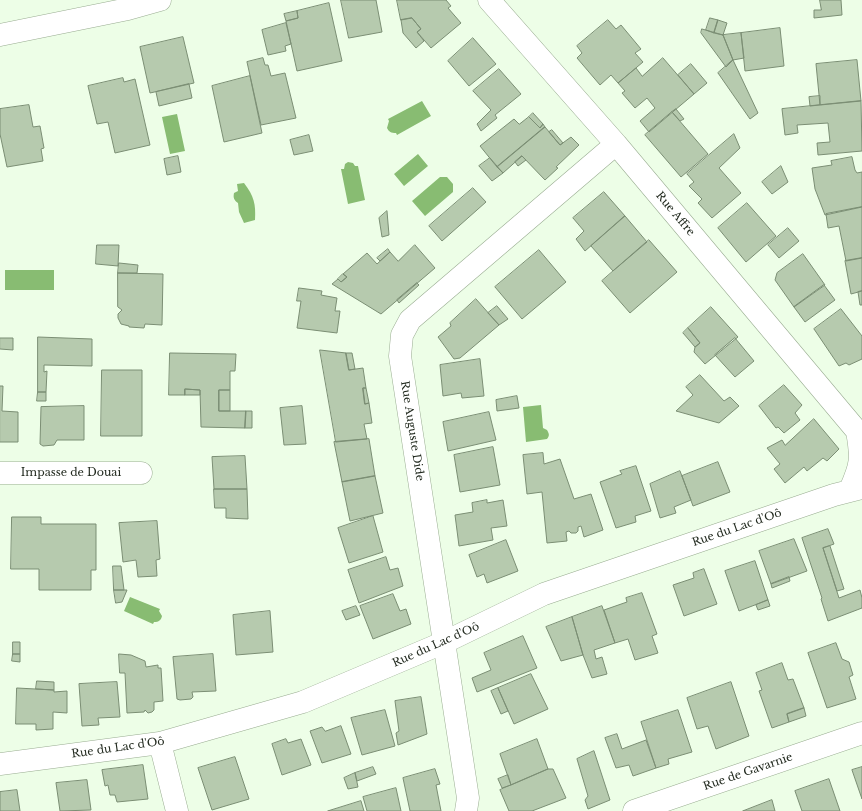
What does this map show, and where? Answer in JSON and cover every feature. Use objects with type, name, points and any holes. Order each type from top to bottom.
[{"type":"street","points":[[0,35],[128,9],[160,0]]},
{"type":"street","name":"Rue Affre","points":[[489,0],[616,144],[860,434],[861,462],[856,489]]},
{"type":"street","name":"Rue Auguste Dide","points":[[466,811],[468,798],[400,356],[402,336],[410,320],[616,144]]},
{"type":"street","name":"Impasse de Douai","points":[[0,473],[141,473]]},
{"type":"street","name":"Rue du Lac d'Oô","points":[[0,764],[160,743],[302,702],[444,642],[544,594],[856,489]]},
{"type":"street","name":"Rue de Gavarnie","points":[[634,811],[862,733]]},
{"type":"street","points":[[160,743],[177,811]]},
{"type":"shaded area","points":[[422,101],[431,116],[397,135],[387,128],[389,121],[388,119]]},
{"type":"shaded area","points":[[177,114],[185,151],[170,154],[162,117]]},
{"type":"shaded area","points":[[418,154],[428,166],[404,186],[394,174]]},
{"type":"shaded area","points":[[348,162],[358,166],[365,200],[348,204],[341,169],[344,169],[345,164]]},
{"type":"shaded area","points":[[440,177],[447,177],[453,184],[453,192],[425,216],[412,201]]},
{"type":"shaded area","points":[[244,183],[252,196],[255,205],[255,220],[244,223],[239,212],[238,203],[235,200],[234,193],[238,191],[237,184]]},
{"type":"shaded area","points":[[5,270],[54,270],[54,290],[5,290]]},
{"type":"shaded area","points":[[541,405],[543,428],[547,430],[549,436],[547,439],[526,442],[523,407]]},
{"type":"shaded area","points":[[130,597],[160,609],[159,611],[162,616],[160,620],[154,622],[153,624],[124,611]]},
{"type":"building","points":[[341,0],[376,0],[382,32],[349,38]]},
{"type":"building","points":[[397,0],[446,0],[451,6],[448,8],[461,23],[431,48],[417,32],[421,29],[412,18],[401,20]]},
{"type":"building","points":[[820,0],[841,0],[842,15],[814,18],[814,10],[821,10]]},
{"type":"building","points":[[329,3],[342,61],[297,71],[286,21],[298,18],[297,11]]},
{"type":"building","points":[[297,11],[298,18],[286,21],[284,14]]},
{"type":"building","points":[[412,18],[421,29],[417,32],[424,41],[416,48],[403,33],[401,20]]},
{"type":"building","points":[[710,18],[718,20],[714,33],[706,30]]},
{"type":"building","points":[[608,20],[616,29],[621,25],[641,49],[635,53],[643,62],[618,83],[611,75],[600,85],[577,58],[582,53],[577,46]]},
{"type":"building","points":[[718,20],[727,23],[723,35],[714,33]]},
{"type":"building","points":[[286,23],[291,44],[285,46],[286,51],[268,55],[262,30]]},
{"type":"building","points":[[780,28],[784,66],[745,71],[741,33]]},
{"type":"building","points":[[702,29],[723,35],[733,60],[726,67],[701,33]]},
{"type":"building","points":[[741,33],[744,58],[733,60],[723,35]]},
{"type":"building","points":[[183,37],[194,83],[150,93],[140,47]]},
{"type":"building","points":[[473,38],[496,64],[469,86],[448,61]]},
{"type":"building","points":[[263,58],[265,65],[268,65],[271,76],[285,73],[296,118],[261,125],[247,62]]},
{"type":"building","points":[[663,58],[694,94],[649,132],[640,121],[655,108],[647,98],[635,108],[622,93],[625,91],[618,83],[636,68],[642,76]]},
{"type":"building","points":[[733,60],[758,113],[750,119],[718,73]]},
{"type":"building","points":[[857,60],[861,101],[820,105],[816,64]]},
{"type":"building","points":[[691,64],[707,83],[694,94],[678,75]]},
{"type":"building","points":[[499,69],[521,94],[495,115],[497,118],[481,131],[477,124],[491,110],[473,91]]},
{"type":"building","points":[[250,76],[262,133],[224,142],[212,86]]},
{"type":"building","points":[[123,78],[124,82],[135,79],[150,145],[115,153],[108,122],[97,124],[88,86]]},
{"type":"building","points":[[189,84],[192,98],[159,106],[156,92]]},
{"type":"building","points":[[820,96],[820,105],[810,106],[809,97]]},
{"type":"building","points":[[861,101],[862,151],[818,155],[817,143],[830,142],[828,123],[797,125],[798,133],[785,135],[782,109]]},
{"type":"building","points":[[29,105],[33,127],[40,126],[44,148],[41,149],[43,161],[7,167],[0,134],[0,109]]},
{"type":"building","points":[[676,109],[684,119],[680,121],[672,112]]},
{"type":"building","points":[[672,112],[708,154],[681,177],[645,135]]},
{"type":"building","points":[[533,113],[543,124],[540,128],[529,117]]},
{"type":"building","points":[[529,117],[540,128],[543,124],[545,127],[497,167],[480,146],[514,119],[519,124]]},
{"type":"building","points":[[545,127],[560,145],[571,137],[579,145],[545,180],[522,156],[503,173],[497,167]]},
{"type":"building","points":[[552,130],[563,143],[560,145],[549,132]]},
{"type":"building","points":[[734,134],[740,148],[719,168],[741,193],[712,218],[698,203],[702,199],[689,186],[694,182],[687,174]]},
{"type":"building","points":[[309,135],[313,151],[294,155],[290,140]]},
{"type":"building","points":[[178,156],[181,172],[167,175],[164,159]]},
{"type":"building","points":[[522,156],[526,160],[518,166],[515,162]]},
{"type":"building","points":[[852,157],[857,173],[862,172],[862,207],[825,215],[815,189],[812,168],[832,165],[831,161]]},
{"type":"building","points":[[490,158],[503,173],[492,181],[479,166]]},
{"type":"building","points":[[781,166],[788,182],[772,194],[762,182]]},
{"type":"building","points":[[473,188],[486,202],[442,241],[429,226]]},
{"type":"building","points":[[604,192],[625,216],[585,251],[576,239],[584,231],[573,218]]},
{"type":"building","points":[[747,203],[776,236],[746,262],[718,228]]},
{"type":"building","points":[[862,207],[862,258],[846,261],[839,226],[828,228],[826,214]]},
{"type":"building","points":[[387,211],[389,235],[382,237],[379,218]]},
{"type":"building","points":[[625,216],[647,242],[613,271],[591,246]]},
{"type":"building","points":[[788,228],[799,241],[779,258],[768,245]]},
{"type":"building","points":[[649,240],[677,272],[630,313],[602,281]]},
{"type":"building","points":[[97,245],[119,245],[118,266],[96,264]]},
{"type":"building","points":[[415,245],[435,268],[381,314],[332,284],[338,279],[341,282],[347,277],[343,274],[367,253],[377,264],[390,252],[398,261]]},
{"type":"building","points":[[388,249],[390,252],[380,261],[377,258]]},
{"type":"building","points":[[539,250],[566,282],[522,319],[495,287]]},
{"type":"building","points":[[803,254],[825,285],[794,307],[775,280],[777,273]]},
{"type":"building","points":[[862,258],[862,291],[851,294],[845,261]]},
{"type":"building","points":[[119,263],[138,265],[137,273],[118,273]]},
{"type":"building","points":[[118,273],[163,274],[162,325],[145,324],[144,328],[129,327],[121,324],[118,318],[118,314],[122,310],[118,307]]},
{"type":"building","points":[[343,274],[347,277],[341,282],[338,279]]},
{"type":"building","points":[[417,283],[419,285],[399,303],[397,300]]},
{"type":"building","points":[[824,285],[835,300],[805,322],[794,307]]},
{"type":"building","points":[[299,288],[322,291],[321,295],[337,298],[335,311],[340,311],[337,333],[297,328],[301,301],[297,301]]},
{"type":"building","points":[[862,291],[862,305],[860,305],[858,292]]},
{"type":"building","points":[[476,299],[499,325],[460,358],[454,359],[438,337],[451,326],[450,323]]},
{"type":"building","points":[[497,306],[508,319],[499,325],[488,313]]},
{"type":"building","points":[[711,307],[738,337],[705,364],[694,352],[695,347],[700,343],[688,328]]},
{"type":"building","points":[[841,309],[862,336],[862,359],[849,365],[846,363],[839,366],[814,329]]},
{"type":"building","points":[[688,328],[700,343],[695,347],[683,333]]},
{"type":"building","points":[[38,337],[92,339],[92,366],[44,365],[44,372],[47,371],[46,392],[38,392]]},
{"type":"building","points":[[0,338],[13,338],[13,350],[0,349]]},
{"type":"building","points":[[735,338],[754,361],[735,377],[715,355]]},
{"type":"building","points":[[320,350],[346,353],[349,370],[363,368],[366,388],[363,388],[365,404],[369,403],[372,423],[364,424],[367,439],[336,442]]},
{"type":"building","points":[[170,353],[236,354],[235,371],[230,371],[230,390],[219,390],[219,411],[246,411],[245,428],[201,427],[200,390],[185,389],[185,395],[169,395]]},
{"type":"building","points":[[346,353],[352,353],[355,369],[349,370]]},
{"type":"building","points":[[480,359],[484,396],[462,398],[461,393],[443,396],[440,365]]},
{"type":"building","points":[[102,370],[142,370],[142,436],[101,436]]},
{"type":"building","points":[[700,375],[724,401],[730,397],[739,406],[719,423],[676,411],[693,395],[686,387]]},
{"type":"building","points":[[784,385],[802,405],[795,413],[800,420],[784,433],[778,427],[776,428],[759,406]]},
{"type":"building","points":[[0,386],[3,386],[2,411],[18,412],[18,442],[0,442]]},
{"type":"building","points":[[363,388],[366,388],[369,403],[365,404]]},
{"type":"building","points":[[185,389],[200,390],[200,395],[185,395]]},
{"type":"building","points":[[219,390],[230,390],[230,411],[219,411]]},
{"type":"building","points":[[38,392],[46,392],[46,401],[37,401]]},
{"type":"building","points":[[517,396],[519,408],[497,411],[496,400]]},
{"type":"building","points":[[84,406],[84,440],[57,440],[54,445],[43,446],[40,444],[41,407]]},
{"type":"building","points":[[302,406],[306,444],[284,445],[280,408]]},
{"type":"building","points":[[246,411],[252,411],[252,428],[245,428]]},
{"type":"building","points":[[489,412],[496,440],[448,451],[443,422]]},
{"type":"building","points":[[814,419],[839,449],[827,461],[823,458],[807,471],[804,467],[785,483],[774,469],[780,464],[767,448],[782,440],[785,445]]},
{"type":"building","points":[[369,439],[375,476],[342,482],[334,442]]},
{"type":"building","points":[[493,447],[500,485],[460,492],[454,455]]},
{"type":"building","points":[[543,453],[544,464],[560,459],[574,499],[591,494],[603,530],[584,537],[581,526],[578,527],[578,531],[576,533],[571,533],[569,531],[566,532],[567,541],[547,543],[542,492],[527,494],[523,455]]},
{"type":"building","points":[[245,456],[247,489],[214,489],[212,457]]},
{"type":"building","points":[[718,462],[730,492],[693,506],[682,476]]},
{"type":"building","points":[[636,466],[651,511],[635,516],[636,522],[616,528],[600,482],[622,474],[620,471]]},
{"type":"building","points":[[680,471],[691,500],[674,507],[676,513],[660,518],[650,484]]},
{"type":"building","points":[[375,476],[383,513],[350,521],[342,482]]},
{"type":"building","points":[[214,489],[247,489],[248,519],[226,518],[226,508],[215,508]]},
{"type":"building","points":[[487,500],[487,503],[503,500],[507,526],[491,528],[493,540],[459,546],[455,515],[473,512],[472,503]]},
{"type":"building","points":[[373,516],[383,552],[349,563],[338,528]]},
{"type":"building","points":[[12,517],[41,517],[41,524],[96,524],[96,570],[91,570],[91,590],[39,590],[39,569],[11,569]]},
{"type":"building","points":[[157,521],[160,559],[156,560],[157,576],[138,577],[136,560],[123,562],[119,523]]},
{"type":"building","points":[[828,529],[834,544],[823,548],[839,598],[860,590],[862,608],[828,621],[802,538]]},
{"type":"building","points":[[794,539],[807,571],[771,584],[759,551]]},
{"type":"building","points":[[506,540],[518,571],[487,583],[484,574],[477,577],[469,555]]},
{"type":"building","points":[[830,546],[844,589],[837,591],[823,548]]},
{"type":"building","points":[[386,557],[390,570],[398,568],[403,586],[359,603],[348,570]]},
{"type":"building","points":[[755,561],[768,600],[739,611],[725,571]]},
{"type":"building","points":[[113,566],[121,566],[124,590],[114,590]]},
{"type":"building","points":[[704,569],[717,604],[684,616],[673,585],[694,578],[693,573]]},
{"type":"building","points":[[789,577],[790,581],[772,588],[771,584]]},
{"type":"building","points":[[114,590],[127,590],[122,602],[116,603]]},
{"type":"building","points":[[642,593],[657,634],[652,636],[658,653],[635,660],[628,639],[615,643],[604,610],[627,602],[626,598]]},
{"type":"building","points":[[393,594],[400,611],[406,609],[411,624],[373,639],[360,606]]},
{"type":"building","points":[[768,600],[770,606],[758,610],[756,605]]},
{"type":"building","points":[[356,606],[360,615],[346,620],[342,611]]},
{"type":"building","points":[[602,606],[615,643],[594,650],[596,659],[602,657],[607,674],[592,678],[583,655],[572,617]]},
{"type":"building","points":[[270,611],[273,652],[236,655],[233,615]]},
{"type":"building","points":[[572,617],[583,655],[561,661],[546,627]]},
{"type":"building","points":[[523,636],[537,668],[477,692],[472,678],[491,670],[484,653]]},
{"type":"building","points":[[13,642],[20,642],[20,654],[13,654]]},
{"type":"building","points":[[836,643],[842,659],[849,662],[853,675],[849,677],[856,699],[827,708],[808,653]]},
{"type":"building","points":[[13,654],[20,654],[20,662],[12,661]]},
{"type":"building","points":[[119,654],[131,655],[145,661],[146,667],[158,665],[158,668],[161,668],[163,701],[154,702],[154,710],[152,712],[148,713],[145,710],[144,712],[127,713],[125,673],[120,673]]},
{"type":"building","points":[[213,654],[216,691],[192,692],[193,697],[191,699],[177,699],[173,657]]},
{"type":"building","points":[[782,663],[788,680],[793,679],[804,708],[787,714],[789,722],[772,728],[759,691],[762,690],[756,673]]},
{"type":"building","points":[[531,674],[548,709],[514,724],[498,688]]},
{"type":"building","points":[[37,681],[54,682],[54,690],[36,689]]},
{"type":"building","points":[[117,682],[120,717],[98,718],[99,725],[82,726],[79,684]]},
{"type":"building","points":[[731,682],[749,736],[716,749],[708,726],[697,729],[687,698]]},
{"type":"building","points":[[17,688],[54,690],[54,692],[67,691],[67,713],[53,712],[53,729],[36,730],[36,724],[16,724]]},
{"type":"building","points":[[498,688],[508,711],[501,714],[491,691]]},
{"type":"building","points":[[421,697],[427,734],[398,745],[396,733],[399,731],[395,701]]},
{"type":"building","points":[[804,708],[806,716],[789,722],[787,714]]},
{"type":"building","points":[[385,710],[395,746],[362,755],[351,718]]},
{"type":"building","points":[[678,710],[692,752],[668,759],[669,764],[656,768],[641,722]]},
{"type":"building","points":[[341,726],[351,754],[322,763],[310,731],[322,727],[325,731]]},
{"type":"building","points":[[617,734],[622,749],[646,740],[656,768],[633,776],[629,765],[616,768],[605,738]]},
{"type":"building","points":[[286,739],[288,743],[301,739],[311,765],[282,775],[272,744]]},
{"type":"building","points":[[537,739],[548,769],[511,785],[500,754]]},
{"type":"building","points":[[594,751],[610,800],[588,809],[585,800],[588,796],[577,759]]},
{"type":"building","points":[[235,757],[249,799],[212,810],[198,768]]},
{"type":"building","points":[[143,765],[148,799],[117,802],[115,795],[110,795],[108,785],[105,786],[102,770]]},
{"type":"building","points":[[373,767],[376,774],[357,781],[355,773]]},
{"type":"building","points":[[862,767],[862,799],[852,770]]},
{"type":"building","points":[[435,769],[440,784],[436,785],[441,811],[410,811],[403,778]]},
{"type":"building","points":[[548,769],[553,769],[566,798],[532,811],[509,811],[500,790]]},
{"type":"building","points":[[355,773],[358,787],[348,789],[344,778]]},
{"type":"building","points":[[508,775],[511,785],[502,788],[498,779]]},
{"type":"building","points":[[829,779],[840,811],[802,811],[795,791]]},
{"type":"building","points":[[87,780],[91,810],[60,811],[56,783]]},
{"type":"building","points":[[396,788],[401,811],[367,811],[363,797]]},
{"type":"building","points":[[17,790],[20,811],[0,811],[0,792]]},
{"type":"building","points":[[772,800],[775,811],[743,811]]},
{"type":"building","points":[[361,801],[364,811],[328,811]]}]
